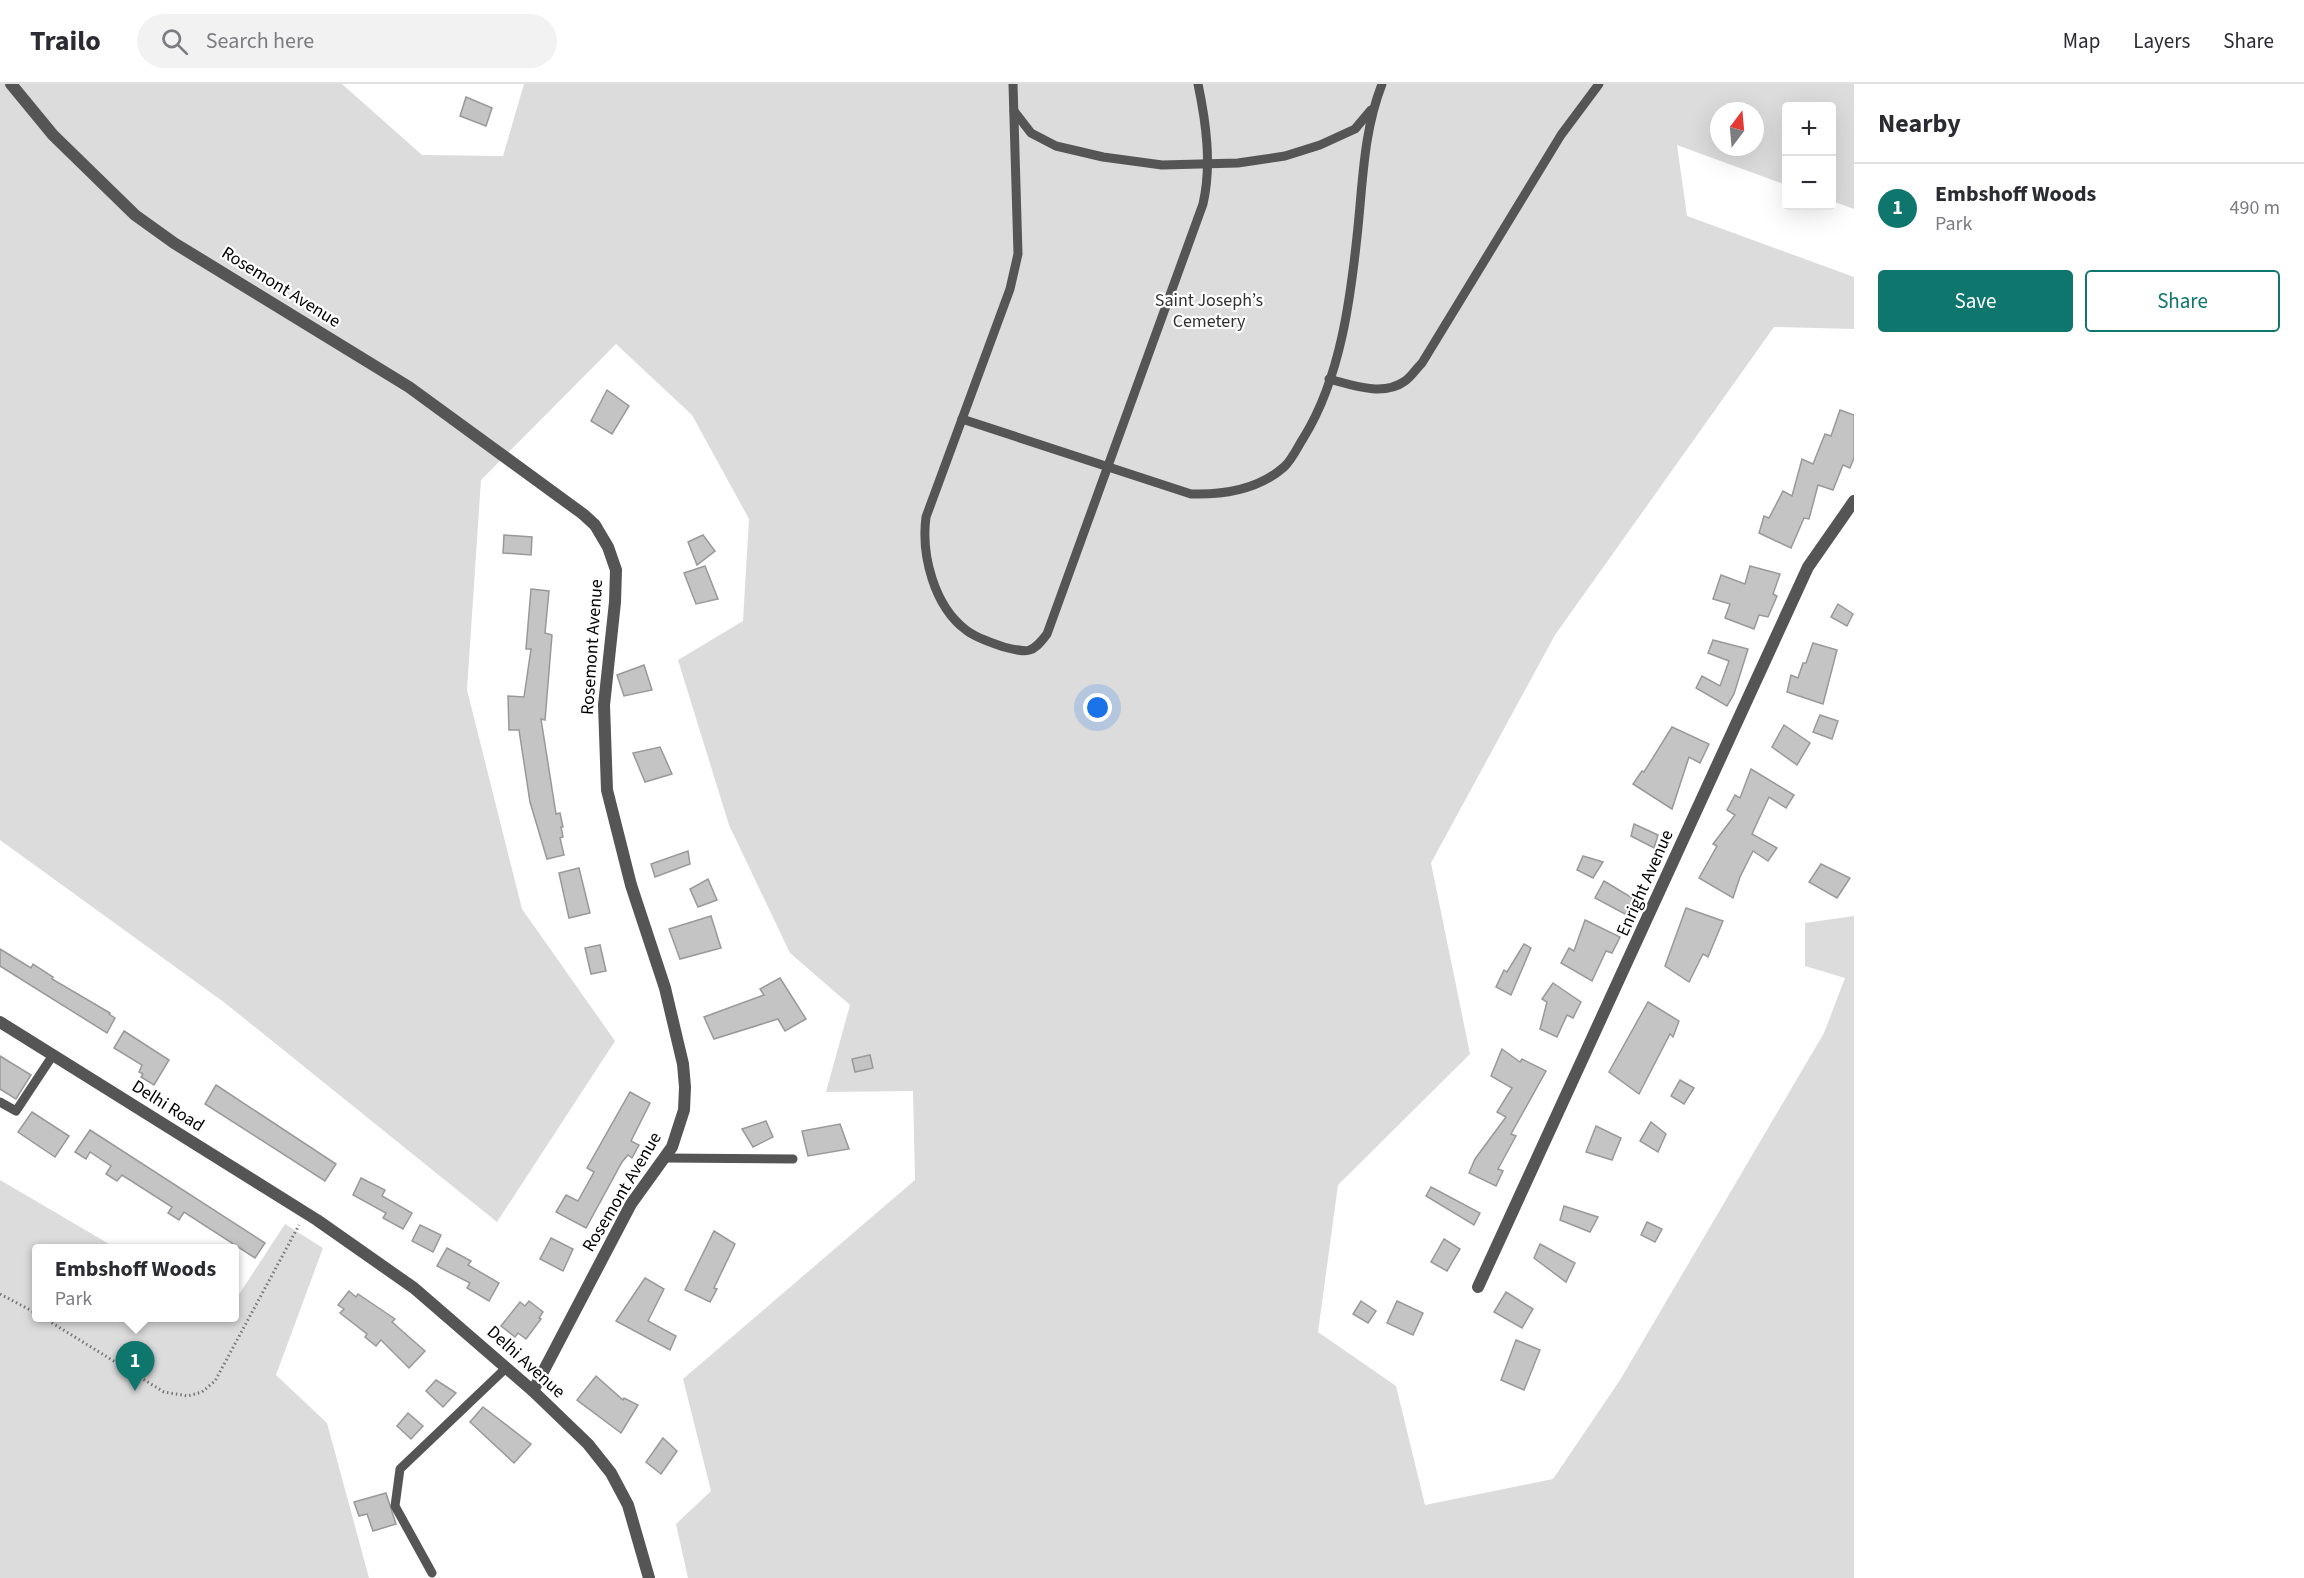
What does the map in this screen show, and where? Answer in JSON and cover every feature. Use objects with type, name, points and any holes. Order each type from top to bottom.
[{"type":"street","name":"Rosemont Avenue","points":[[11,84],[52,135],[135,215],[174,243],[409,387],[595,525],[608,547],[616,570],[615,602],[604,705],[607,790],[631,885],[665,988],[683,1064],[684,1110],[672,1147],[631,1204],[533,1391]]},
{"type":"street","name":"Enright Avenue","points":[[1478,1287],[1808,567],[1854,501]]},
{"type":"street","name":"Delhi Road","points":[[0,1022],[317,1220]]},
{"type":"street","name":"Delhi Avenue","points":[[317,1220],[414,1288],[533,1391],[588,1443],[611,1473],[628,1505],[649,1578]]},
{"type":"lane","points":[[1013,84],[1018,254],[1010,289],[926,517],[923,538],[932,578],[950,614],[967,631],[995,644],[1023,652],[1036,649],[1047,634],[1203,204],[1208,184],[1203,110],[1198,84]]},
{"type":"lane","points":[[962,418],[1191,494],[1218,495],[1256,484],[1285,466],[1311,425],[1329,379],[1344,323],[1358,229],[1365,146],[1373,109],[1382,84]]},
{"type":"lane","points":[[1329,379],[1364,388],[1385,389],[1404,382],[1422,363],[1561,135],[1599,84]]},
{"type":"lane","points":[[1014,111],[1031,133],[1056,146],[1103,158],[1162,165],[1238,164],[1285,156],[1320,145],[1355,129],[1373,109]]},
{"type":"lane","points":[[0,1102],[16,1111],[53,1055]]},
{"type":"lane","points":[[665,1158],[794,1159]]},
{"type":"lane","points":[[432,1573],[395,1506],[400,1469],[506,1368]]},
{"type":"path","points":[[53,1322],[164,1392],[188,1396],[202,1392],[215,1381],[305,1213]]},
{"type":"path","points":[[0,1294],[32,1311]]},
{"type":"green space","name":"Saint Joseph’s Cemetery","points":[[0,84],[342,84],[422,155],[503,156],[524,84],[1854,84],[1854,209],[1836,202],[1836,102],[1782,102],[1782,184],[1677,145],[1687,216],[1854,277],[1854,329],[1774,327],[1555,635],[1431,863],[1470,1054],[1338,1185],[1318,1332],[1396,1386],[1425,1505],[1553,1479],[1620,1380],[1824,1033],[1845,978],[1805,966],[1805,923],[1854,916],[1854,1578],[688,1578],[676,1524],[711,1491],[683,1379],[915,1180],[913,1091],[826,1092],[850,1005],[790,953],[729,825],[678,660],[743,621],[749,519],[692,415],[616,344],[481,480],[467,690],[522,909],[615,1041],[497,1222],[225,1003],[0,840]]},
{"type":"green space","points":[[0,1180],[109,1244],[32,1244],[32,1322],[239,1322],[239,1294],[285,1224],[323,1248],[276,1375],[327,1423],[369,1578],[0,1578]]},
{"type":"building","points":[[466,97],[492,108],[486,126],[460,116]]},
{"type":"building","points":[[607,390],[629,406],[612,434],[591,421]]},
{"type":"building","points":[[1840,410],[1854,415],[1854,458],[1850,468],[1843,465],[1833,490],[1818,485],[1809,519],[1804,518],[1791,548],[1759,533],[1764,516],[1769,518],[1783,491],[1792,496],[1802,459],[1813,464],[1825,434],[1831,436]]},
{"type":"building","points":[[504,535],[532,537],[531,555],[503,553]]},
{"type":"building","points":[[703,535],[715,551],[697,565],[688,542]]},
{"type":"building","points":[[705,566],[718,599],[696,604],[684,573]]},
{"type":"building","points":[[1750,566],[1780,574],[1773,594],[1777,596],[1768,617],[1759,615],[1754,629],[1725,618],[1730,604],[1713,599],[1721,575],[1745,584]]},
{"type":"building","points":[[531,589],[549,591],[545,633],[552,635],[545,720],[541,719],[556,814],[560,813],[563,827],[561,827],[563,837],[560,838],[564,855],[547,859],[530,802],[519,730],[509,730],[508,696],[524,697],[531,649],[526,649]]},
{"type":"building","points":[[1838,604],[1853,614],[1847,626],[1831,617]]},
{"type":"building","points":[[1713,640],[1748,649],[1734,694],[1727,706],[1696,688],[1702,676],[1720,686],[1729,661],[1708,653]]},
{"type":"building","points":[[1813,643],[1837,650],[1823,704],[1787,692],[1791,675],[1798,678]]},
{"type":"building","points":[[644,665],[652,690],[624,696],[617,675]]},
{"type":"building","points":[[1820,715],[1838,721],[1832,739],[1813,732]]},
{"type":"building","points":[[1784,725],[1810,743],[1797,765],[1772,747]]},
{"type":"building","points":[[1672,727],[1709,744],[1700,763],[1689,757],[1672,809],[1633,784],[1642,771],[1644,772]]},
{"type":"building","points":[[660,747],[672,774],[645,782],[633,753]]},
{"type":"building","points":[[1751,769],[1794,795],[1786,808],[1769,797],[1752,834],[1777,848],[1768,861],[1753,851],[1733,898],[1699,878],[1717,846],[1713,844],[1735,815],[1727,810],[1735,795],[1740,798]]},
{"type":"building","points":[[1634,824],[1658,835],[1654,848],[1631,836]]},
{"type":"building","points":[[688,851],[690,864],[655,877],[651,864]]},
{"type":"building","points":[[1583,856],[1603,862],[1593,878],[1577,870]]},
{"type":"building","points":[[1821,864],[1850,878],[1837,898],[1809,882]]},
{"type":"building","points":[[579,868],[590,913],[569,918],[559,873]]},
{"type":"building","points":[[708,879],[717,900],[698,907],[690,889]]},
{"type":"building","points":[[1604,881],[1634,899],[1625,914],[1595,898]]},
{"type":"building","points":[[1686,908],[1723,921],[1708,957],[1703,954],[1689,982],[1665,966]]},
{"type":"building","points":[[711,916],[721,948],[680,959],[669,929]]},
{"type":"building","points":[[1585,920],[1620,937],[1612,953],[1606,951],[1592,981],[1561,963],[1569,948],[1574,951]]},
{"type":"building","points":[[1524,944],[1531,948],[1511,995],[1496,987],[1504,970],[1507,972]]},
{"type":"building","points":[[600,945],[606,971],[591,974],[585,948]]},
{"type":"building","points":[[0,949],[31,968],[33,964],[53,977],[52,979],[110,1013],[115,1018],[107,1033],[0,966]]},
{"type":"building","points":[[780,978],[806,1019],[785,1031],[778,1019],[714,1039],[704,1017],[764,995],[760,989]]},
{"type":"building","points":[[1553,983],[1581,1002],[1573,1018],[1567,1015],[1557,1037],[1540,1029],[1547,1002],[1542,999]]},
{"type":"building","points":[[1648,1002],[1679,1021],[1673,1037],[1670,1034],[1639,1094],[1609,1072]]},
{"type":"building","points":[[124,1031],[169,1060],[154,1085],[141,1077],[143,1074],[139,1072],[142,1065],[114,1048]]},
{"type":"building","points":[[1502,1049],[1520,1062],[1522,1059],[1546,1071],[1511,1134],[1516,1136],[1498,1169],[1503,1171],[1496,1186],[1469,1173],[1475,1159],[1506,1117],[1497,1112],[1512,1088],[1491,1076]]},
{"type":"building","points":[[870,1055],[873,1068],[855,1072],[852,1059]]},
{"type":"building","points":[[0,1056],[31,1075],[16,1099],[0,1089]]},
{"type":"building","points":[[1680,1080],[1694,1088],[1684,1104],[1671,1096]]},
{"type":"building","points":[[216,1085],[336,1164],[325,1181],[205,1104]]},
{"type":"building","points":[[630,1092],[650,1103],[631,1141],[639,1145],[632,1158],[628,1155],[622,1162],[586,1228],[556,1212],[566,1195],[578,1201],[594,1172],[587,1168]]},
{"type":"building","points":[[32,1112],[69,1136],[55,1157],[18,1132]]},
{"type":"building","points":[[766,1121],[773,1137],[753,1147],[742,1129]]},
{"type":"building","points":[[1651,1122],[1666,1134],[1658,1152],[1640,1141]]},
{"type":"building","points":[[840,1124],[849,1149],[808,1156],[802,1131]]},
{"type":"building","points":[[1596,1126],[1621,1138],[1612,1160],[1586,1152]]},
{"type":"building","points":[[90,1130],[265,1243],[255,1258],[239,1248],[239,1244],[233,1244],[184,1212],[179,1220],[168,1213],[172,1207],[122,1175],[117,1181],[106,1174],[111,1166],[90,1152],[86,1159],[75,1152]]},
{"type":"building","points":[[361,1178],[385,1190],[382,1196],[412,1213],[403,1229],[383,1218],[386,1213],[353,1195]]},
{"type":"building","points":[[1431,1187],[1480,1213],[1474,1225],[1426,1196]]},
{"type":"building","points":[[1564,1206],[1598,1217],[1590,1232],[1560,1220]]},
{"type":"building","points":[[1647,1222],[1662,1229],[1655,1242],[1641,1235]]},
{"type":"building","points":[[420,1225],[441,1235],[433,1252],[412,1241]]},
{"type":"building","points":[[714,1231],[735,1244],[714,1288],[717,1289],[710,1302],[685,1290]]},
{"type":"building","points":[[551,1238],[573,1249],[563,1271],[540,1259]]},
{"type":"building","points":[[1444,1239],[1460,1249],[1447,1271],[1431,1262]]},
{"type":"building","points":[[1540,1244],[1575,1263],[1566,1282],[1534,1258]]},
{"type":"building","points":[[447,1248],[471,1261],[468,1265],[499,1283],[489,1301],[467,1288],[470,1283],[437,1266]]},
{"type":"building","points":[[645,1278],[664,1289],[648,1321],[676,1336],[670,1350],[616,1321]]},
{"type":"building","points":[[349,1291],[356,1297],[358,1294],[395,1319],[392,1322],[425,1351],[409,1368],[381,1340],[376,1346],[365,1337],[367,1334],[340,1313],[344,1309],[338,1305]]},
{"type":"building","points":[[1506,1292],[1533,1309],[1522,1328],[1494,1312]]},
{"type":"building","points":[[529,1301],[543,1312],[539,1318],[541,1319],[526,1339],[518,1333],[515,1337],[501,1326],[520,1302],[525,1306]]},
{"type":"building","points":[[1361,1301],[1376,1311],[1368,1323],[1353,1314]]},
{"type":"building","points":[[1397,1301],[1423,1313],[1413,1335],[1387,1323]]},
{"type":"building","points":[[1516,1340],[1540,1350],[1524,1390],[1501,1380]]},
{"type":"building","points":[[596,1376],[623,1400],[624,1398],[638,1405],[621,1433],[577,1400]]},
{"type":"building","points":[[436,1380],[456,1393],[443,1407],[426,1391]]},
{"type":"building","points":[[483,1407],[531,1444],[514,1463],[470,1422]]},
{"type":"building","points":[[408,1413],[423,1426],[411,1439],[397,1426]]},
{"type":"building","points":[[663,1438],[677,1451],[661,1474],[646,1462]]},
{"type":"building","points":[[386,1493],[396,1524],[373,1531],[367,1514],[359,1516],[354,1502]]},
{"type":"place","name":"Embshoff Woods","points":[[135,1391]]}]
